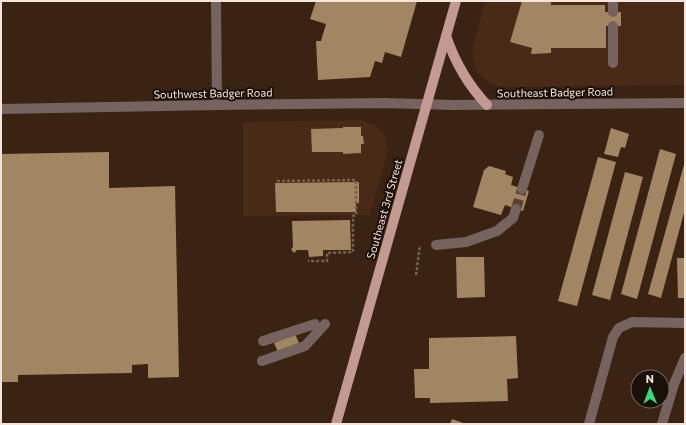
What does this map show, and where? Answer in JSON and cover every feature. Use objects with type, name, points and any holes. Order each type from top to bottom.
[{"type":"main road","name":"Southeast 3rd Street","points":[[336,424],[456,1]]},
{"type":"main road","points":[[446,36],[462,74],[486,105]]},
{"type":"street","points":[[216,1],[217,105]]},
{"type":"street","points":[[613,1],[613,12]]},
{"type":"street","points":[[613,26],[613,63]]},
{"type":"street","name":"Southwest Badger Road","points":[[1,109],[385,103],[426,104]]},
{"type":"street","name":"Southeast Badger Road","points":[[426,104],[486,105],[685,103]]},
{"type":"street","points":[[522,189],[539,135]]},
{"type":"street","points":[[436,245],[466,242],[497,230],[513,218],[516,209]]},
{"type":"street","points":[[590,424],[613,337],[619,328],[632,322],[685,323]]},
{"type":"street","points":[[262,361],[305,346],[320,324],[263,341]]},
{"type":"street","points":[[662,424],[674,384],[685,358]]},
{"type":"path","points":[[277,181],[356,180],[356,215],[352,216],[354,252],[327,253],[327,260],[308,261]]},
{"type":"path","points":[[416,275],[420,244]]},
{"type":"shaded area","points":[[485,1],[685,1],[685,85],[497,86],[490,83],[478,73],[472,53]]},
{"type":"shaded area","points":[[361,120],[375,125],[384,134],[388,151],[370,215],[243,216],[243,122]]},
{"type":"building","points":[[316,1],[417,1],[401,57],[385,52],[382,63],[375,61],[370,77],[318,80],[316,41],[321,41],[326,24],[310,19]]},
{"type":"building","points":[[522,1],[551,1],[551,5],[605,5],[605,12],[621,12],[621,26],[606,26],[606,48],[551,48],[551,53],[531,54],[532,48],[510,42]]},
{"type":"building","points":[[361,127],[361,136],[363,136],[364,144],[361,144],[361,153],[343,154],[343,152],[312,152],[311,129]]},
{"type":"building","points":[[611,128],[629,134],[625,148],[621,147],[618,157],[604,154]]},
{"type":"building","points":[[660,149],[676,154],[637,299],[621,294]]},
{"type":"building","points":[[109,152],[109,188],[175,186],[179,377],[148,378],[148,364],[132,365],[132,373],[18,375],[18,382],[1,382],[1,154]]},
{"type":"building","points":[[598,157],[616,162],[577,306],[558,301]]},
{"type":"building","points":[[685,161],[685,209],[661,298],[648,294]]},
{"type":"building","points":[[489,166],[506,171],[505,174],[513,177],[511,185],[529,191],[523,211],[505,205],[501,215],[473,207],[484,170]]},
{"type":"building","points":[[625,172],[643,177],[610,300],[592,295]]},
{"type":"building","points":[[359,182],[359,203],[356,203],[356,212],[276,212],[275,183]]},
{"type":"building","points":[[350,220],[351,250],[323,250],[323,256],[309,257],[308,250],[297,250],[294,253],[291,249],[293,247],[292,221]]},
{"type":"building","points":[[456,257],[484,257],[485,297],[457,298]]},
{"type":"building","points":[[677,258],[685,258],[685,298],[678,298]]},
{"type":"building","points":[[295,334],[299,343],[278,352],[274,343]]},
{"type":"building","points":[[516,336],[518,378],[507,379],[508,401],[430,403],[430,398],[415,398],[414,369],[429,369],[429,338]]},
{"type":"building","points":[[452,419],[466,424],[450,424]]},
{"type":"tunnel","points":[[516,209],[522,189]]}]
